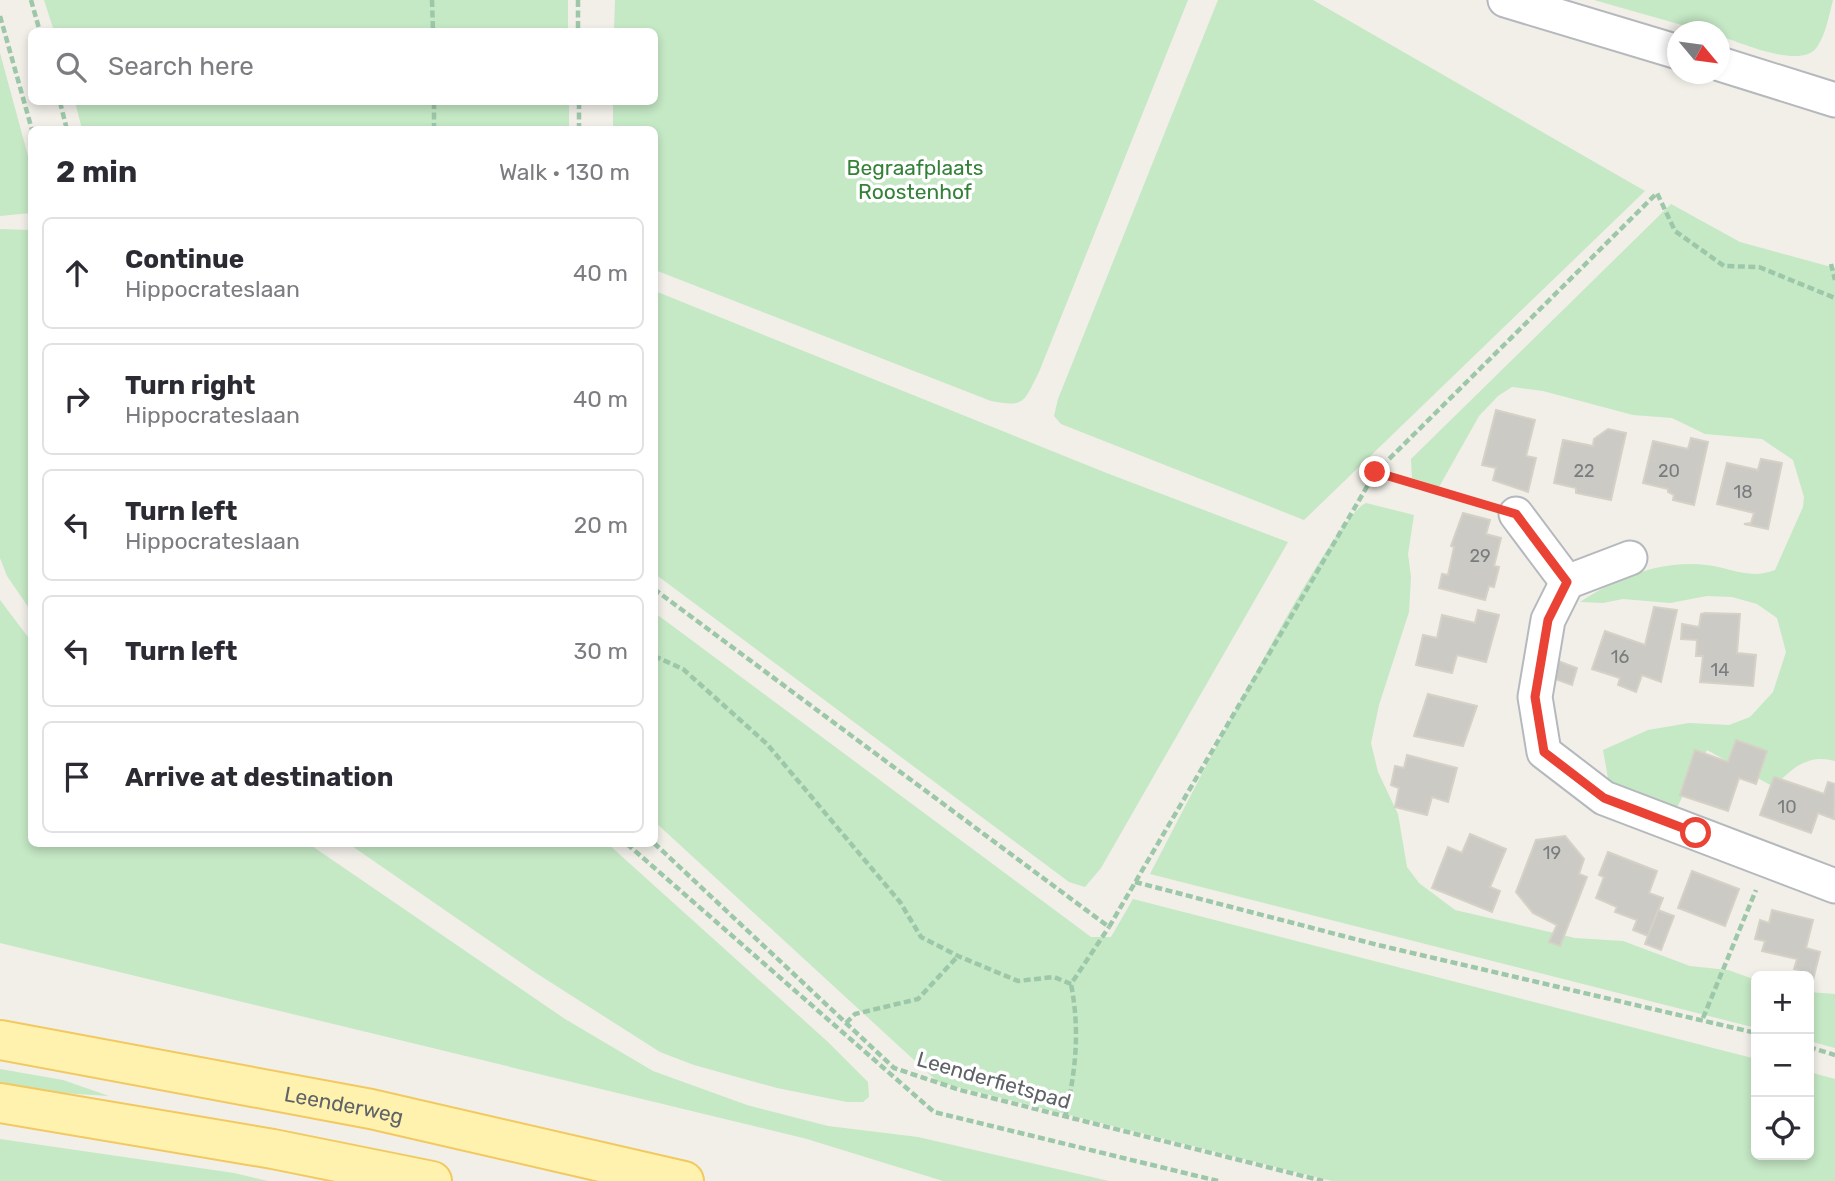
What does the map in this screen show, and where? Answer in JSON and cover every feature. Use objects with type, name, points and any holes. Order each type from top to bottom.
[{"type":"main road","name":"Leenderweg","points":[[0,1040],[371,1109],[684,1181]]},
{"type":"main road","points":[[0,1103],[235,1142],[432,1181]]},
{"type":"street","points":[[1505,0],[1667,49]]},
{"type":"street","points":[[1730,67],[1835,100]]},
{"type":"street","points":[[1516,514],[1567,582]]},
{"type":"street","points":[[1630,558],[1567,582],[1548,620],[1535,697],[1544,752],[1604,798],[1835,886]]},
{"type":"path","points":[[31,0],[39,28]]},
{"type":"path","points":[[432,0],[433,28]]},
{"type":"path","points":[[578,0],[578,28]]},
{"type":"path","points":[[0,16],[31,126]]},
{"type":"path","points":[[61,105],[66,126]]},
{"type":"path","points":[[434,105],[434,126]]},
{"type":"path","points":[[579,105],[579,126]]},
{"type":"path","points":[[1065,1117],[1076,1074],[1077,1015],[1070,984],[1109,927],[1375,472],[1657,193],[1675,231],[1724,266],[1759,267],[1835,298]]},
{"type":"path","points":[[1831,264],[1835,281]]},
{"type":"path","points":[[1375,472],[1516,514]]},
{"type":"path","points":[[658,592],[1109,927]]},
{"type":"path","points":[[658,658],[684,669],[767,744],[900,902],[921,937],[1018,981],[1054,977],[1070,984]]},
{"type":"path","points":[[630,847],[934,1112],[1218,1181]]},
{"type":"path","name":"Leenderfietspad","points":[[658,847],[894,1068],[960,1090],[1323,1181]]},
{"type":"path","points":[[1703,1018],[1769,860]]},
{"type":"path","points":[[1135,882],[1378,945],[1703,1018],[1751,1032]]},
{"type":"path","points":[[846,1023],[855,1014],[918,999],[958,956]]},
{"type":"path","points":[[1814,1049],[1835,1055]]},
{"type":"green space","points":[[44,0],[568,0],[568,28],[53,28]]},
{"type":"green space","name":"Begraafplaats Roostenhof","points":[[615,0],[1188,0],[1039,372],[1023,400],[1011,404],[991,401],[658,271],[658,126],[613,126],[613,105],[658,105],[658,28],[614,28]]},
{"type":"green space","points":[[1218,0],[1313,0],[1645,191],[1304,520],[1061,424],[1054,416],[1058,399]]},
{"type":"green space","points":[[1594,0],[1833,0],[1817,47],[1799,56],[1771,53],[1730,40],[1730,21],[1668,21]]},
{"type":"green space","points":[[0,53],[28,156],[28,213],[0,216]]},
{"type":"green space","points":[[76,105],[569,105],[569,126],[81,126]]},
{"type":"green space","points":[[1671,204],[1740,242],[1835,268],[1835,761],[1808,761],[1787,774],[1774,787],[1707,750],[1674,813],[1613,786],[1608,778],[1603,750],[1648,730],[1689,723],[1729,725],[1750,717],[1773,692],[1786,652],[1777,618],[1757,604],[1732,597],[1707,596],[1670,603],[1623,599],[1603,603],[1580,602],[1624,578],[1673,565],[1707,565],[1749,574],[1775,570],[1803,507],[1804,497],[1793,460],[1762,439],[1705,434],[1672,418],[1633,415],[1543,391],[1512,387],[1498,396],[1479,416],[1439,487],[1412,478],[1411,459]]},
{"type":"green space","points":[[0,229],[28,230],[28,607],[7,576],[0,558]]},
{"type":"green space","points":[[658,292],[1104,472],[1288,542],[1101,868],[1085,887],[1069,882],[658,576]]},
{"type":"green space","points":[[1366,503],[1414,515],[1408,554],[1411,577],[1409,612],[1379,705],[1371,743],[1378,772],[1398,814],[1407,867],[1419,883],[1455,910],[1575,938],[1623,941],[1690,966],[1728,970],[1751,978],[1751,1027],[1150,874],[1289,613],[1320,560],[1347,522]]},
{"type":"green space","points":[[0,600],[28,637],[28,847],[313,847],[565,1019],[653,1071],[747,1105],[828,1126],[918,1137],[1109,1181],[943,1181],[807,1139],[0,943]]},
{"type":"green space","points":[[658,615],[1091,937],[1111,937],[1133,899],[1751,1058],[1751,1160],[1814,1160],[1814,1073],[1835,1079],[1835,1181],[1332,1181],[938,1082],[658,825]]},
{"type":"green space","points":[[353,847],[611,847],[828,1042],[868,1082],[869,1097],[863,1102],[847,1102],[777,1088],[694,1065],[660,1052],[536,973]]},
{"type":"green space","points":[[1814,992],[1835,994],[1835,1048],[1814,1042]]},
{"type":"green space","points":[[0,1069],[63,1080],[109,1096],[46,1092],[0,1082]]},
{"type":"green space","points":[[0,1139],[234,1173],[268,1181],[0,1181]]},
{"type":"building","points":[[1496,410],[1535,420],[1526,456],[1536,458],[1528,492],[1493,480],[1496,468],[1482,465]]},
{"type":"building","points":[[1608,429],[1626,433],[1611,500],[1576,493],[1576,488],[1554,483],[1563,440],[1593,446],[1594,439]]},
{"type":"building","points":[[1691,438],[1708,442],[1694,505],[1673,500],[1674,495],[1668,492],[1668,489],[1643,483],[1653,441],[1688,449]]},
{"type":"building","points":[[1761,459],[1782,463],[1768,529],[1744,524],[1751,523],[1754,513],[1717,504],[1727,463],[1758,470]]},
{"type":"building","points":[[1463,513],[1490,520],[1486,534],[1501,538],[1494,566],[1499,567],[1494,587],[1489,586],[1485,600],[1439,588],[1442,574],[1448,575],[1454,547],[1451,546]]},
{"type":"building","points":[[1654,607],[1677,610],[1661,682],[1642,675],[1636,692],[1618,685],[1620,678],[1592,669],[1605,631],[1645,645]]},
{"type":"building","points":[[1478,610],[1499,615],[1486,662],[1457,655],[1452,673],[1416,665],[1423,635],[1437,638],[1442,615],[1475,623]]},
{"type":"building","points":[[1701,614],[1740,614],[1737,653],[1756,655],[1753,686],[1700,682],[1703,656],[1696,656],[1697,640],[1681,639],[1682,624],[1699,627]]},
{"type":"building","points":[[1558,661],[1577,668],[1572,685],[1552,678]]},
{"type":"building","points":[[1428,694],[1477,706],[1463,746],[1414,736]]},
{"type":"building","points":[[1736,740],[1767,751],[1756,784],[1739,778],[1728,811],[1680,795],[1695,750],[1728,762]]},
{"type":"building","points":[[1407,755],[1457,768],[1448,802],[1432,797],[1427,815],[1395,807],[1399,788],[1391,785],[1395,766],[1404,768]]},
{"type":"building","points":[[1774,777],[1824,794],[1828,782],[1835,784],[1834,819],[1818,813],[1811,833],[1760,815]]},
{"type":"building","points":[[1470,834],[1506,849],[1490,887],[1500,891],[1492,912],[1432,888],[1448,847],[1462,853]]},
{"type":"building","points":[[1565,836],[1584,859],[1579,874],[1587,877],[1560,946],[1549,942],[1557,925],[1533,913],[1516,892],[1536,840]]},
{"type":"building","points":[[1608,852],[1657,871],[1649,893],[1663,898],[1648,936],[1633,930],[1637,920],[1615,912],[1617,907],[1596,898],[1604,877],[1599,875]]},
{"type":"building","points":[[1692,871],[1739,889],[1725,926],[1678,908]]},
{"type":"building","points":[[1658,910],[1674,916],[1661,950],[1645,944]]},
{"type":"building","points":[[1772,910],[1813,920],[1806,948],[1820,952],[1814,976],[1814,971],[1794,969],[1797,959],[1762,951],[1765,941],[1755,939],[1760,920],[1769,923]]},
{"type":"route","points":[[1375,472],[1516,514],[1567,582],[1548,620],[1535,697],[1544,752],[1604,798],[1696,833]]}]
